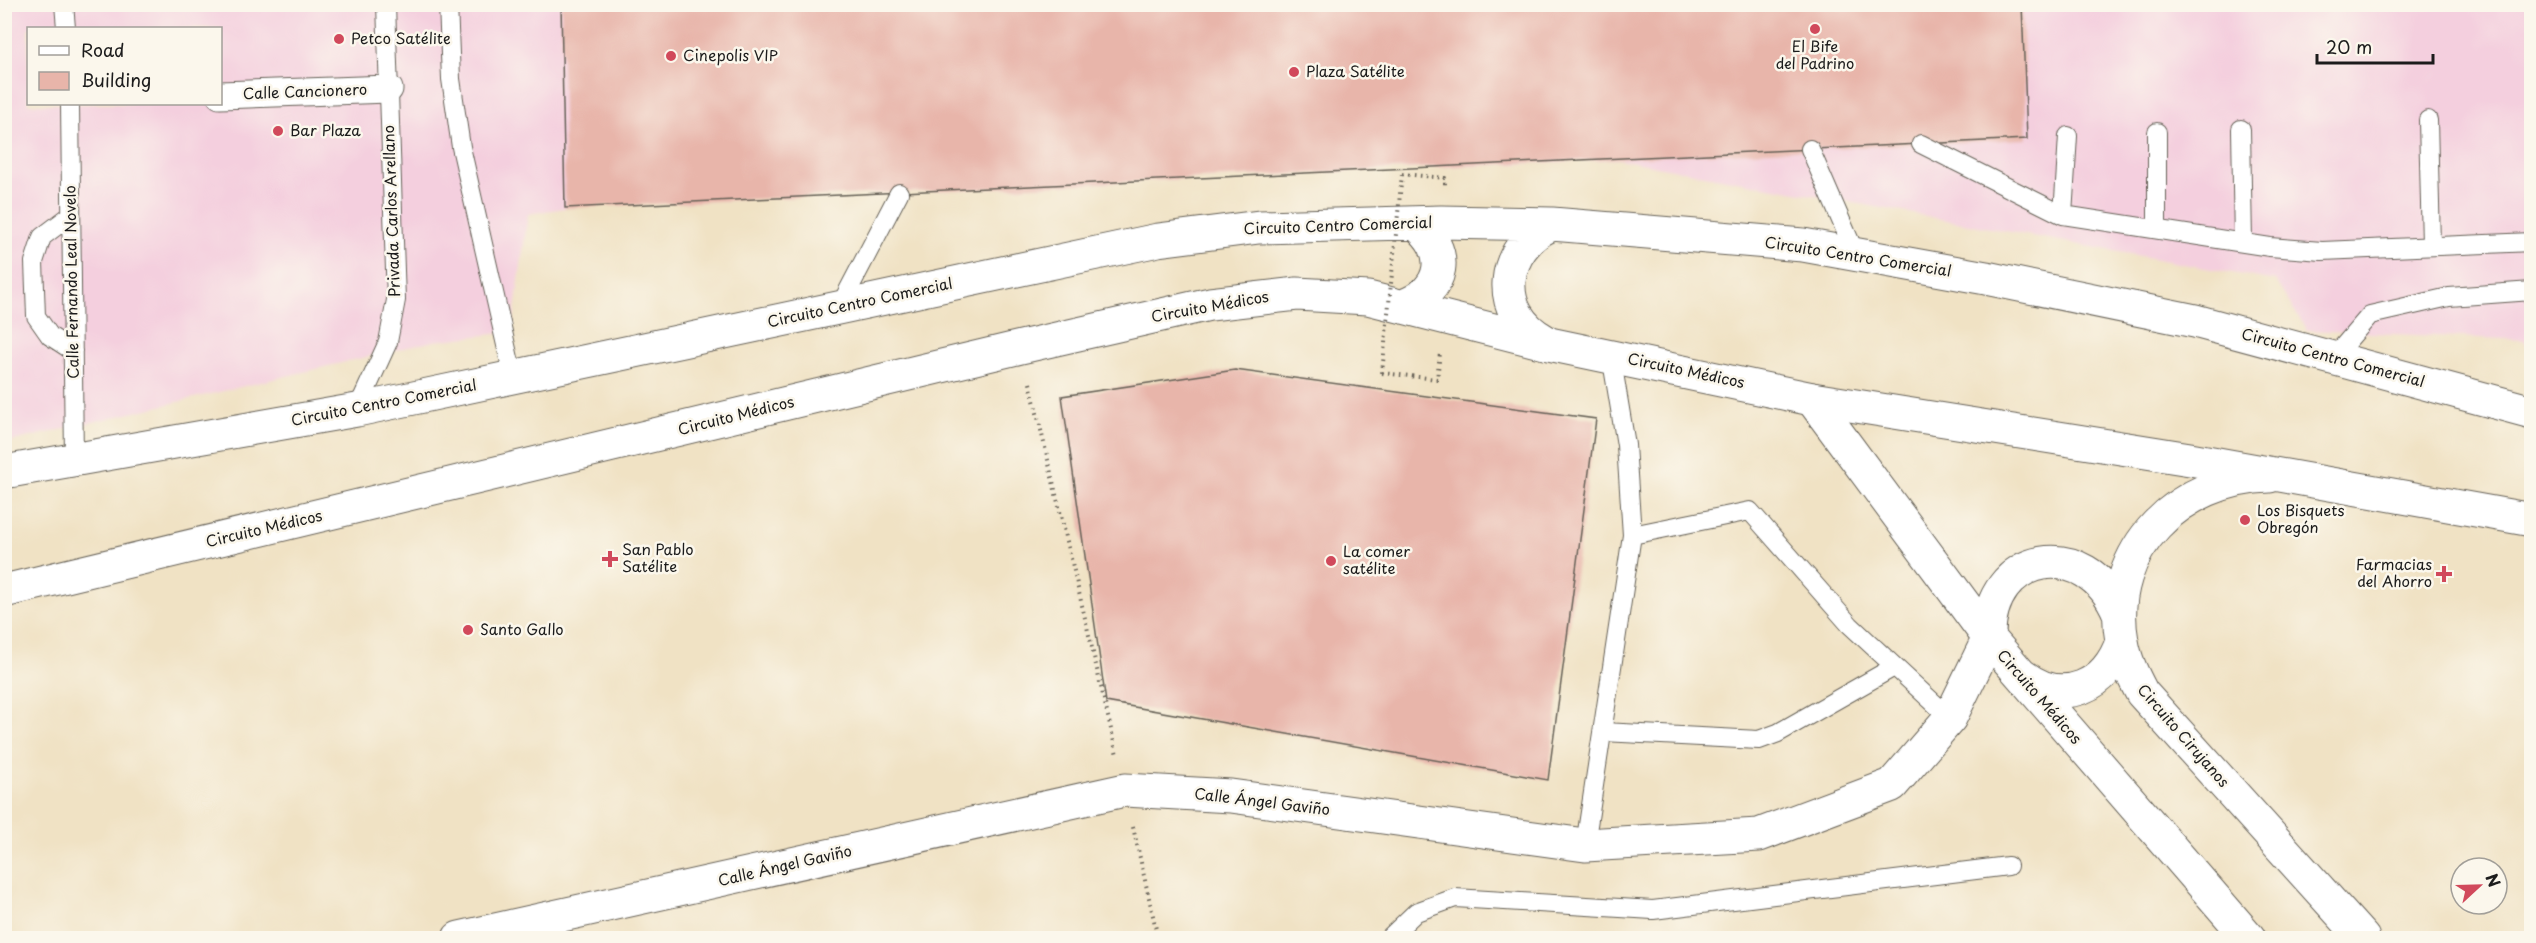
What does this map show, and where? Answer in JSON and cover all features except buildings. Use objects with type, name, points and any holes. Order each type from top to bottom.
[{"type":"main road","name":"Circuito Centro Comercial","points":[[4,472],[357,410],[1158,240],[1259,227],[1415,223],[1552,224],[1803,245],[1986,278],[2195,321],[2532,411]]},
{"type":"main road","points":[[1402,306],[1426,294],[1434,284],[1438,271],[1439,257],[1435,243],[1426,231],[1415,223]]},
{"type":"main road","points":[[1549,344],[1535,336],[1520,319],[1510,298],[1509,282],[1511,267],[1526,240],[1538,230],[1552,224]]},
{"type":"main road","name":"Circuito Médicos","points":[[4,591],[1021,347],[1210,304],[1297,294],[1368,298],[1549,344],[1611,355],[1812,399],[1989,638],[2249,939]]},
{"type":"main road","name":"Circuito Cirujanos","points":[[1812,399],[2532,520]]},
{"type":"main road","name":"Circuito Cirujanos","points":[[2281,476],[2255,476],[2214,487],[2184,502],[2162,518],[2145,538],[2132,561],[2123,586],[2120,627],[2129,668],[2142,693],[2363,939]]},
{"type":"main road","points":[[1989,638],[1988,618],[1994,600],[2004,585],[2018,572],[2053,562],[2072,565],[2088,572],[2102,583],[2113,597],[2120,627],[2117,657],[2108,670],[2096,681],[2066,691],[2050,690],[2035,685],[2015,669]]},
{"type":"main road","name":"Calle Ángel Gaviño","points":[[459,939],[1125,790],[1231,796],[1586,845],[1759,835],[1892,785],[1950,718],[1989,638]]},
{"type":"street","name":"Calle Cancionero","points":[[222,95],[389,89]]},
{"type":"lane","points":[[64,4],[66,27]]},
{"type":"lane","name":"Privada Carlos Arellano","points":[[357,410],[388,342],[396,300],[386,4]]},
{"type":"lane","points":[[448,4],[451,79],[461,147],[513,376]]},
{"type":"lane","name":"Calle Fernando Leal Novelo","points":[[70,105],[74,460]]},
{"type":"lane","points":[[2428,120],[2432,245]]},
{"type":"lane","points":[[2241,129],[2243,243]]},
{"type":"lane","points":[[2157,132],[2157,229]]},
{"type":"lane","points":[[2063,215],[2068,136]]},
{"type":"lane","points":[[1921,144],[2063,215],[2243,243],[2322,251],[2432,245],[2532,243]]},
{"type":"lane","points":[[1810,149],[1856,255]]},
{"type":"lane","points":[[839,308],[899,192]]},
{"type":"lane","points":[[71,215],[42,237],[34,262],[36,316],[50,336],[73,351]]},
{"type":"lane","points":[[2333,358],[2370,315],[2449,297],[2532,291]]},
{"type":"lane","points":[[1586,845],[1632,535],[1626,445],[1611,355]]},
{"type":"lane","points":[[1632,535],[1750,511],[1850,625],[1950,718]]},
{"type":"lane","points":[[1603,732],[1759,740],[1778,733],[1894,667]]},
{"type":"lane","points":[[1389,939],[1416,912],[1455,898],[1653,910],[2008,866]]},
{"type":"path","points":[[1437,379],[1382,373],[1402,174],[1445,178]]},
{"type":"path","points":[[1021,347],[1158,939]]},
{"type":"shaded area","points":[[4,5],[2531,5],[2531,353],[2524,340],[2307,330],[2275,281],[1618,159],[565,208],[528,214],[512,332],[434,341],[5,443]]},
{"type":"place","name":"El Bife del Padrino","points":[[1815,29]]},
{"type":"place","name":"Petco Satélite","points":[[339,39]]},
{"type":"place","name":"Cinepolis VIP","points":[[671,56]]},
{"type":"place","name":"Plaza Satélite","points":[[1294,72]]},
{"type":"place","name":"Bar Plaza","points":[[278,131]]},
{"type":"place","name":"Los Bisquets Obregón","points":[[2245,520]]},
{"type":"place","name":"San Pablo Satélite","points":[[610,559]]},
{"type":"place","name":"La comer satélite","points":[[1331,561]]},
{"type":"place","name":"Farmacias del Ahorro","points":[[2444,574]]},
{"type":"place","name":"Santo Gallo","points":[[468,630]]}]
